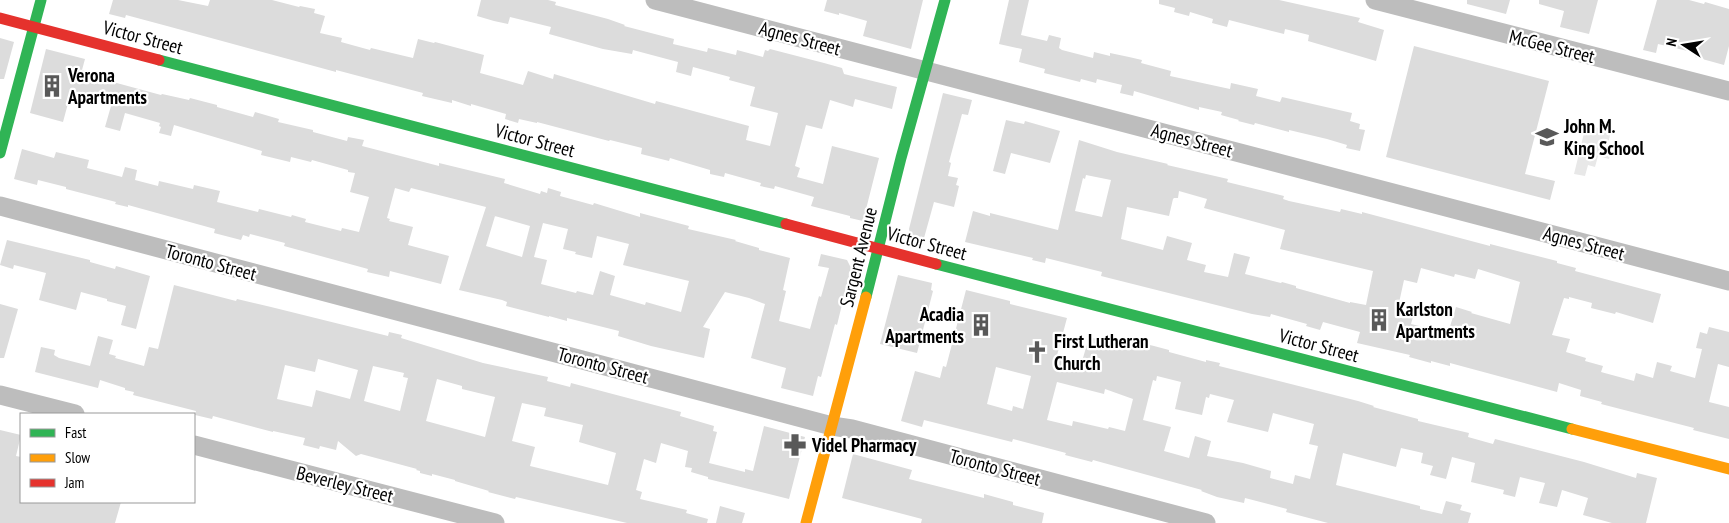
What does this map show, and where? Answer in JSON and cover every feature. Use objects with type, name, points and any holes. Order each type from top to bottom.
[{"type":"street","points":[[0,153],[40,0]]},
{"type":"street","name":"Agnes Street","points":[[655,0],[1729,281]]},
{"type":"street","name":"Sargent Avenue","points":[[806,523],[944,0]]},
{"type":"street","name":"McGee Street","points":[[1374,0],[1729,91]]},
{"type":"street","name":"Victor Street","points":[[0,18],[1729,469]]},
{"type":"street","name":"Toronto Street","points":[[0,206],[1206,523]]},
{"type":"street","points":[[0,395],[71,413]]},
{"type":"street","name":"Beverley Street","points":[[195,445],[495,523]]},
{"type":"shaded area","points":[[1586,125],[1611,131],[1607,148],[1612,150],[1609,159],[1598,156],[1595,167],[1588,165],[1585,176],[1574,174]]},
{"type":"building","points":[[113,0],[178,0],[208,6],[210,0],[272,0],[315,9],[314,13],[325,16],[320,33],[342,38],[341,42],[370,50],[371,48],[413,58],[418,39],[435,42],[484,55],[480,73],[523,85],[528,71],[553,79],[554,74],[655,104],[656,101],[749,126],[746,140],[770,146],[778,113],[750,106],[755,87],[729,80],[730,77],[693,67],[691,76],[676,72],[678,62],[633,50],[632,54],[603,49],[549,34],[551,27],[510,17],[508,24],[477,16],[481,0],[548,0],[556,2],[555,5],[674,39],[673,44],[707,52],[708,48],[736,55],[737,50],[763,57],[765,50],[768,51],[770,49],[842,68],[844,74],[897,87],[892,109],[855,99],[853,107],[830,100],[822,129],[806,125],[795,166],[800,168],[797,177],[823,184],[832,146],[879,158],[863,221],[811,206],[814,197],[775,186],[774,189],[760,186],[761,183],[725,173],[724,177],[710,174],[710,170],[670,158],[669,161],[641,154],[642,148],[537,122],[519,119],[518,123],[505,119],[506,114],[471,104],[471,106],[452,100],[452,103],[422,96],[423,93],[336,70],[336,72],[126,15],[125,18],[109,14]]},
{"type":"building","points":[[827,0],[923,0],[911,49],[863,36],[867,21],[824,11]]},
{"type":"building","points":[[1009,0],[1029,0],[1021,35],[1047,41],[1049,35],[1061,38],[1059,48],[1062,50],[1093,58],[1094,52],[1110,56],[1110,53],[1129,57],[1142,60],[1141,63],[1171,71],[1170,76],[1230,89],[1231,83],[1258,89],[1256,96],[1280,102],[1282,97],[1352,113],[1350,121],[1360,124],[1359,129],[1365,130],[1360,151],[1346,148],[1347,145],[1327,139],[1238,121],[1221,115],[1222,112],[1199,107],[1199,110],[1134,91],[1133,96],[1120,93],[1122,85],[1097,79],[1096,83],[1081,79],[1080,82],[1044,73],[1045,69],[1019,62],[1022,49],[999,44]]},
{"type":"building","points":[[1159,0],[1279,0],[1360,18],[1358,22],[1384,30],[1376,61],[1308,41],[1309,35],[1285,29],[1284,34],[1229,20],[1227,27],[1212,23],[1213,19],[1190,12],[1189,16],[1174,12],[1175,8],[1159,4]]},
{"type":"building","points":[[1467,0],[1510,0],[1506,14],[1467,4]]},
{"type":"building","points":[[1539,0],[1598,0],[1589,34],[1560,27],[1564,11],[1539,4]]},
{"type":"building","points":[[1657,0],[1689,0],[1704,4],[1705,2],[1729,9],[1729,46],[1724,65],[1695,57],[1696,53],[1658,44],[1656,53],[1643,50]]},
{"type":"building","points":[[0,38],[14,42],[4,79],[0,79]]},
{"type":"building","points":[[1414,46],[1549,81],[1525,174],[1555,181],[1550,200],[1386,157]]},
{"type":"building","points":[[46,49],[85,59],[82,70],[97,74],[96,77],[113,82],[161,95],[189,100],[190,98],[253,117],[255,112],[279,119],[278,122],[313,130],[313,132],[347,141],[348,137],[364,140],[362,146],[439,166],[439,163],[505,179],[504,183],[540,194],[541,191],[547,193],[548,188],[561,192],[560,196],[593,205],[594,203],[640,217],[640,213],[689,226],[688,229],[736,240],[759,248],[759,250],[790,258],[783,290],[786,291],[779,321],[810,329],[829,268],[818,266],[821,254],[847,260],[851,268],[837,325],[835,324],[821,377],[818,376],[813,396],[781,388],[786,368],[751,358],[765,304],[749,298],[725,292],[703,327],[710,329],[704,358],[651,346],[618,336],[619,331],[506,306],[507,302],[502,300],[459,290],[486,207],[411,188],[409,192],[395,188],[387,218],[390,219],[389,221],[413,227],[408,245],[449,256],[441,284],[390,271],[389,277],[367,272],[368,269],[284,246],[285,243],[250,234],[249,237],[243,235],[241,240],[214,233],[215,229],[128,205],[128,207],[115,204],[116,202],[66,189],[66,187],[38,180],[37,185],[14,179],[22,149],[54,158],[56,152],[89,160],[87,168],[122,177],[125,167],[137,170],[135,180],[158,186],[159,181],[193,189],[194,185],[220,191],[217,202],[258,212],[259,209],[291,217],[292,215],[306,219],[305,222],[341,231],[342,228],[359,232],[369,197],[350,192],[355,173],[312,160],[311,162],[291,157],[290,162],[261,155],[262,151],[174,125],[171,136],[159,133],[160,123],[125,113],[120,131],[105,127],[111,106],[70,96],[63,122],[30,113]],"holes":[[[495,216],[530,226],[522,257],[486,246]],[[543,223],[568,229],[563,249],[592,258],[597,236],[629,244],[623,265],[689,281],[681,312],[646,302],[645,305],[610,295],[615,276],[600,271],[593,295],[577,291],[576,293],[541,284],[547,260],[534,257]]]},
{"type":"building","points":[[943,93],[972,100],[968,115],[962,114],[949,162],[951,163],[948,176],[958,178],[956,185],[959,186],[954,207],[934,202],[924,238],[910,234],[909,229]]},
{"type":"building","points":[[1006,120],[1024,124],[1025,121],[1060,131],[1050,163],[1011,153],[1005,174],[993,171]]},
{"type":"building","points":[[1079,140],[1117,152],[1228,179],[1227,182],[1284,196],[1283,199],[1289,201],[1340,212],[1341,209],[1362,214],[1362,212],[1490,246],[1490,244],[1557,261],[1557,263],[1576,268],[1575,271],[1661,294],[1653,323],[1616,312],[1615,314],[1591,308],[1592,303],[1569,297],[1569,299],[1564,298],[1552,335],[1570,339],[1566,352],[1586,358],[1585,361],[1603,366],[1601,372],[1634,381],[1636,373],[1653,378],[1657,362],[1672,366],[1670,371],[1695,378],[1702,349],[1696,348],[1700,332],[1707,334],[1709,327],[1729,332],[1729,367],[1718,364],[1709,402],[1729,407],[1729,439],[1601,404],[1602,402],[1580,396],[1581,390],[1559,383],[1557,392],[1450,363],[1450,366],[1431,361],[1431,363],[1409,357],[1410,355],[1357,343],[1360,332],[1323,322],[1320,330],[1306,326],[1307,324],[1271,314],[1270,317],[1252,314],[1101,276],[1102,272],[1046,258],[1045,263],[1032,260],[1033,258],[965,242],[973,211],[990,216],[990,213],[1058,230]],"holes":[[[1086,175],[1111,180],[1102,217],[1075,211],[1083,178],[1085,179]],[[1179,191],[1207,199],[1204,208],[1285,230],[1280,249],[1373,271],[1366,305],[1350,303],[1296,288],[1296,286],[1282,282],[1245,274],[1250,257],[1234,253],[1228,277],[1204,272],[1206,265],[1187,260],[1192,243],[1167,236],[1163,250],[1121,239],[1127,207],[1169,216],[1173,199],[1178,198]],[[1421,268],[1454,277],[1455,274],[1475,279],[1478,269],[1520,282],[1510,324],[1456,307],[1448,333],[1411,324],[1413,317],[1397,312],[1404,280],[1417,283]]]},
{"type":"building","points":[[7,240],[90,260],[90,262],[115,269],[116,266],[150,276],[136,329],[121,325],[126,306],[107,301],[107,299],[81,292],[76,310],[39,300],[46,273],[14,265],[13,269],[0,265]]},
{"type":"building","points":[[898,275],[932,283],[931,290],[933,291],[917,353],[880,344]]},
{"type":"building","points":[[174,285],[388,336],[389,332],[402,335],[401,338],[483,363],[548,377],[547,381],[570,387],[571,383],[681,412],[680,416],[714,426],[713,431],[717,432],[709,463],[745,472],[745,469],[753,471],[764,426],[805,437],[789,499],[708,479],[708,477],[691,472],[692,468],[685,467],[688,451],[661,443],[656,463],[644,459],[636,490],[642,492],[640,499],[687,510],[686,513],[708,519],[707,523],[627,523],[516,497],[515,499],[455,480],[420,473],[417,469],[361,454],[356,456],[338,441],[336,450],[320,446],[319,449],[303,445],[305,438],[273,432],[213,416],[212,419],[195,415],[196,411],[133,395],[134,392],[100,380],[98,388],[35,372],[41,347],[55,350],[54,355],[59,358],[90,366],[98,336],[113,340],[109,354],[116,356],[115,358],[144,366],[149,347],[158,349]],"holes":[[[318,359],[358,370],[350,399],[316,390],[312,407],[277,399],[285,365],[315,372]],[[373,366],[404,373],[403,377],[408,378],[400,411],[364,401]],[[437,379],[462,386],[462,389],[495,397],[485,437],[426,421]],[[522,403],[546,408],[544,416],[583,425],[579,442],[616,453],[608,485],[530,466],[535,447],[512,441]]]},
{"type":"building","points":[[966,290],[1010,301],[1010,304],[1067,318],[1056,359],[1081,365],[1089,337],[1119,345],[1121,338],[1206,362],[1206,360],[1220,363],[1219,366],[1358,401],[1418,419],[1418,421],[1469,433],[1468,437],[1493,444],[1495,439],[1584,462],[1636,478],[1637,473],[1657,478],[1646,523],[1612,523],[1583,515],[1588,498],[1562,490],[1557,507],[1539,503],[1545,483],[1520,477],[1515,497],[1503,494],[1504,490],[1471,482],[1475,463],[1452,457],[1446,479],[1430,475],[1433,466],[1421,463],[1423,453],[1401,448],[1396,467],[1343,453],[1336,485],[1420,506],[1420,509],[1442,514],[1446,501],[1462,505],[1460,510],[1471,513],[1468,523],[1328,523],[1286,512],[1287,509],[1245,498],[1244,503],[1217,497],[1202,490],[1093,460],[1092,462],[1065,455],[1066,453],[1013,439],[1012,442],[924,420],[922,427],[901,421],[915,371],[940,378],[943,366],[946,367]],"holes":[[[996,367],[1031,376],[1023,409],[1013,406],[1012,411],[987,404]],[[1157,376],[1181,382],[1175,409],[1202,415],[1206,397],[1209,398],[1210,394],[1234,400],[1227,422],[1268,432],[1273,413],[1314,424],[1309,444],[1318,446],[1310,479],[1295,475],[1293,484],[1270,478],[1271,471],[1207,456],[1211,441],[1195,436],[1189,458],[1164,451],[1171,427],[1143,420],[1153,380],[1156,381]],[[1057,382],[1104,394],[1105,389],[1133,399],[1125,431],[1073,421],[1072,426],[1047,420]]]},
{"type":"building","points":[[0,304],[18,309],[4,358],[0,358]]},
{"type":"building","points":[[0,430],[20,435],[16,456],[20,457],[20,503],[121,503],[115,523],[0,523]]},
{"type":"building","points":[[853,454],[912,470],[909,479],[984,498],[984,494],[1013,502],[1013,505],[1044,513],[1042,523],[921,523],[922,519],[842,498]]},
{"type":"building","points":[[720,506],[745,513],[742,523],[716,523]]},
{"type":"traffic: fast","points":[[0,153],[41,0]]},
{"type":"traffic: fast","points":[[866,297],[901,158],[945,0]]},
{"type":"traffic: fast","points":[[159,60],[786,224]]},
{"type":"traffic: fast","points":[[936,264],[1572,429]]},
{"type":"traffic: slow","points":[[806,523],[866,297]]},
{"type":"traffic: slow","points":[[1572,429],[1729,469]]},
{"type":"traffic: jam","points":[[0,18],[159,60]]},
{"type":"traffic: jam","points":[[786,224],[936,264]]},
{"type":"place","name":"Verona Apartments","points":[[52,86]]},
{"type":"place","name":"John M. King School","points":[[1547,137]]},
{"type":"place","name":"Karlston Apartments","points":[[1379,320]]},
{"type":"place","name":"Acadia Apartments","points":[[981,325]]},
{"type":"place","name":"First Lutheran Church","points":[[1037,352]]},
{"type":"place","name":"Videl Pharmacy","points":[[795,445]]}]
